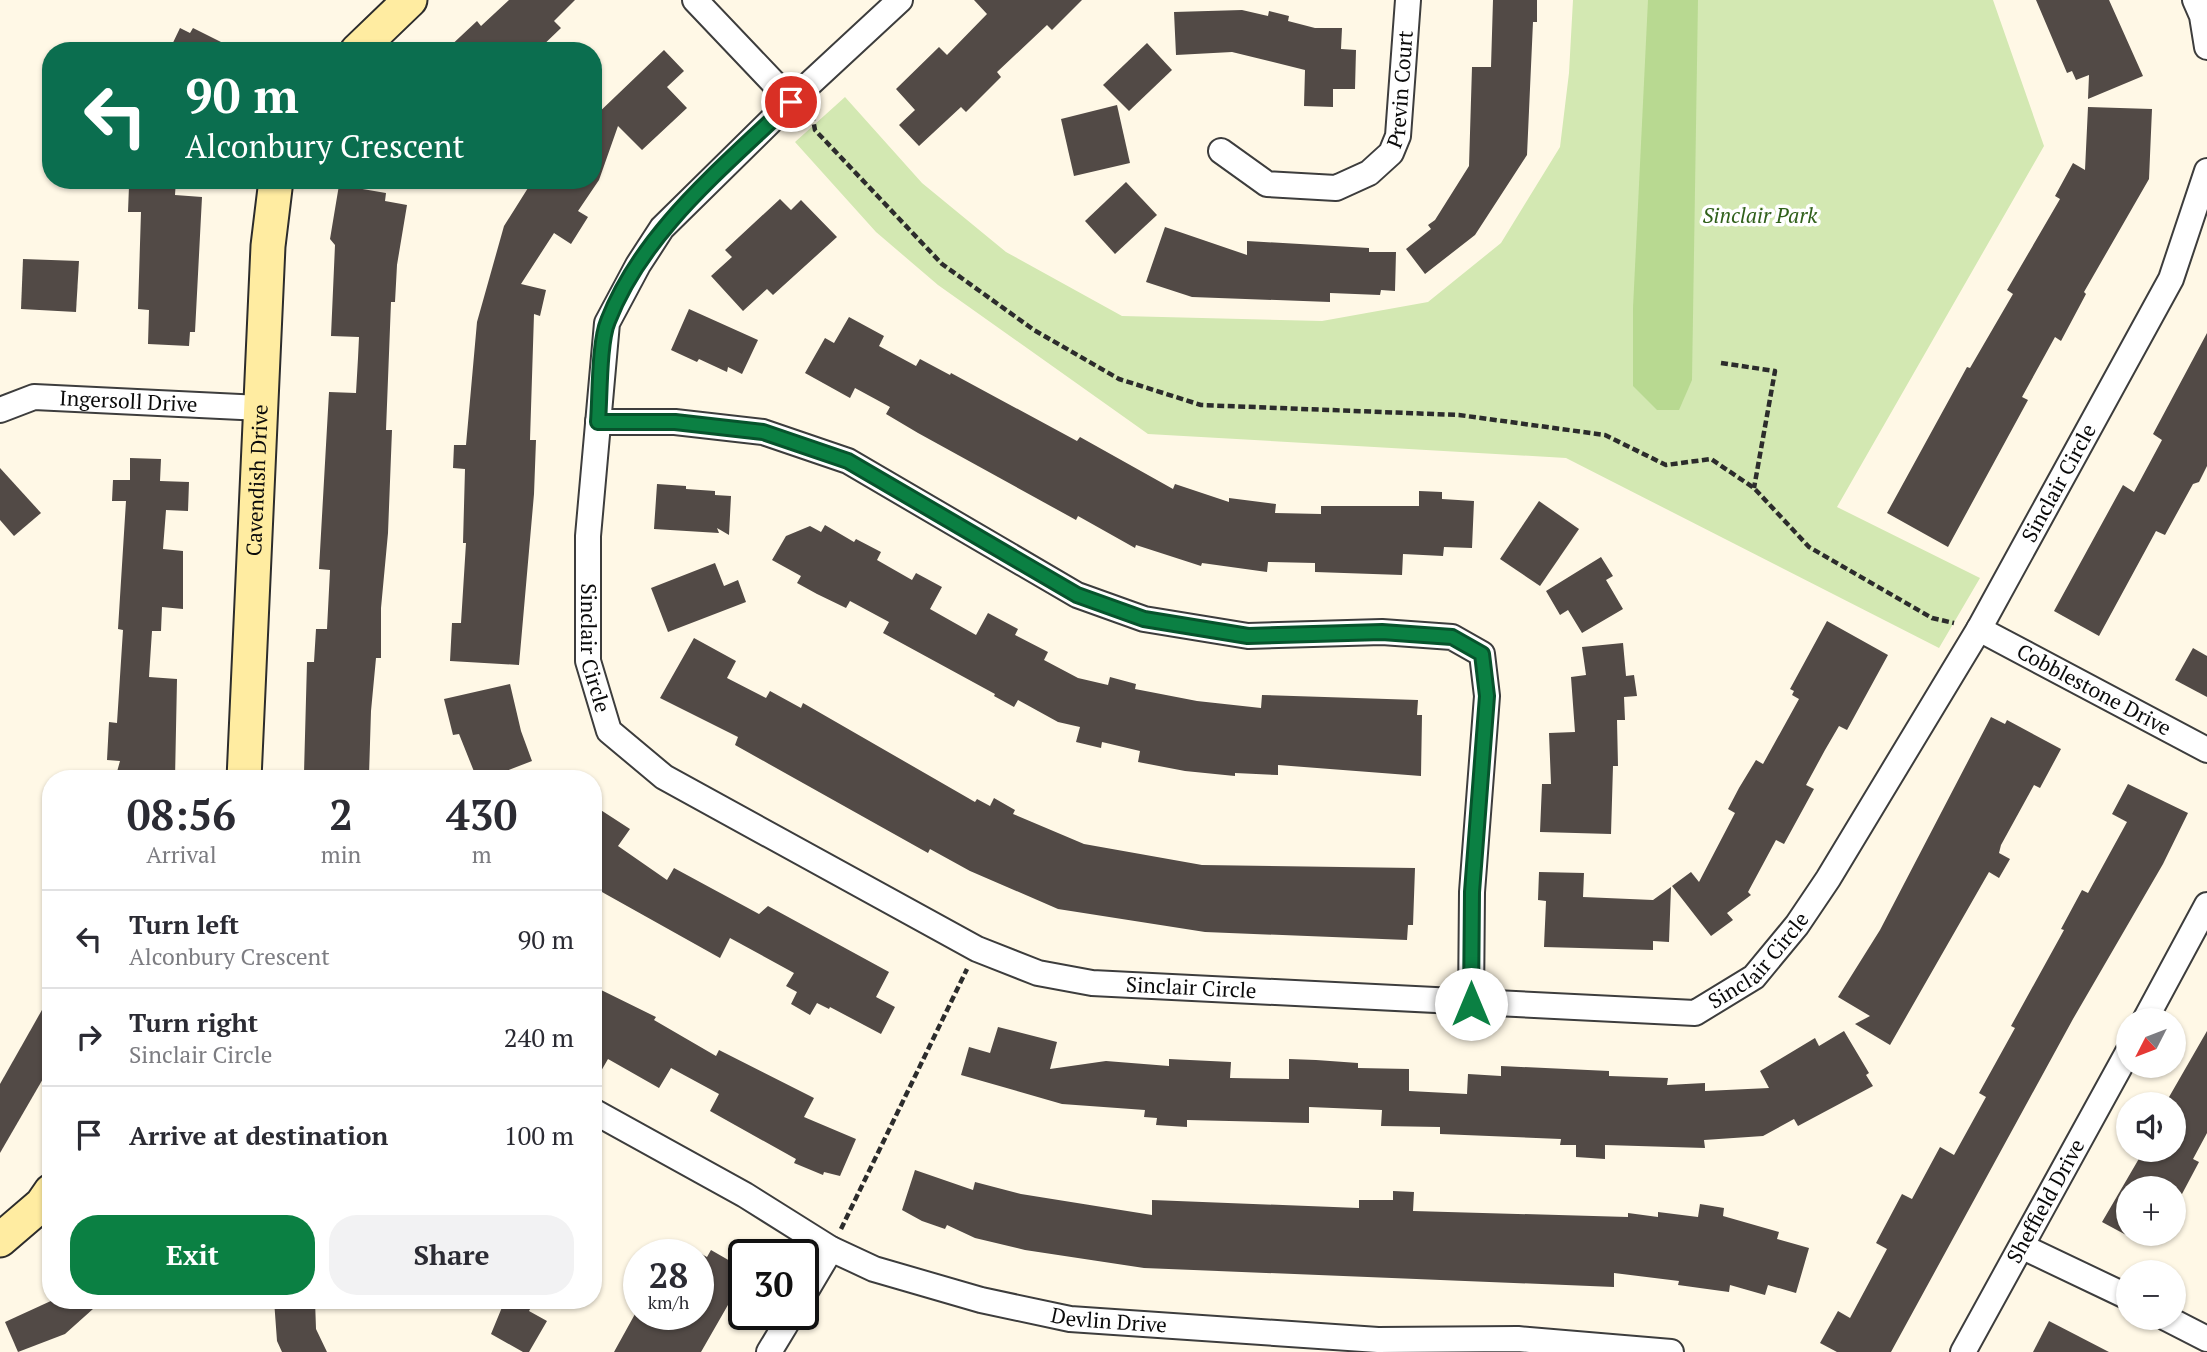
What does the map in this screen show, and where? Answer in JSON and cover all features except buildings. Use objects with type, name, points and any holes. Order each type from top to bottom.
[{"type":"street","points":[[366,42],[410,0]]},
{"type":"street","points":[[695,0],[798,95]]},
{"type":"street","name":"Sinclair Circle","points":[[900,0],[662,228],[638,265],[607,323],[588,536],[588,661],[609,731],[664,777],[977,948],[1038,973],[1092,983],[1471,1004],[1695,1013],[1754,977],[1797,925],[1828,879],[1979,629],[2171,279],[2207,172]]},
{"type":"street","name":"Previn Court","points":[[1221,152],[1267,184],[1336,188],[1369,173],[1391,153],[1398,136],[1408,0]]},
{"type":"street","points":[[2195,0],[2202,16],[2207,47]]},
{"type":"street","name":"Cavendish Drive","points":[[244,770],[268,246],[275,189]]},
{"type":"street","name":"Ingersoll Drive","points":[[0,410],[34,397],[261,408]]},
{"type":"street","points":[[598,422],[675,422],[763,432],[848,461],[1077,595],[1144,619],[1248,636],[1382,632],[1452,637],[1482,654],[1487,696],[1472,892],[1471,1004]]},
{"type":"street","name":"Cobblestone Drive","points":[[1979,629],[2207,750]]},
{"type":"street","points":[[2151,1008],[2207,905]]},
{"type":"street","name":"Sheffield Drive","points":[[1963,1352],[2116,1074]]},
{"type":"street","name":"Devlin Drive","points":[[602,1116],[745,1195],[831,1249],[874,1269],[981,1300],[1070,1319],[1378,1340],[1518,1339],[1671,1352]]},
{"type":"street","points":[[0,1240],[42,1204]]},
{"type":"street","points":[[2023,1247],[2116,1291]]},
{"type":"street","points":[[819,1269],[831,1249]]},
{"type":"street","points":[[2186,1328],[2207,1339]]},
{"type":"street","points":[[769,1352],[782,1330]]},
{"type":"path","points":[[798,95],[815,130],[942,264],[1034,330],[1119,379],[1201,405],[1459,415],[1605,435],[1666,465],[1711,459],[1754,488],[1809,547],[1932,618],[1979,629]]},
{"type":"path","points":[[1721,363],[1775,371],[1754,488]]},
{"type":"path","points":[[831,1249],[977,948]]},
{"type":"green space","name":"Sinclair Park","points":[[1573,0],[1993,0],[2044,146],[1837,507],[1980,578],[1939,648],[1566,458],[1148,434],[938,285],[876,232],[795,142],[845,97],[922,183],[1006,252],[1122,316],[1322,321],[1428,302],[1501,243],[1560,147],[1569,73]]},
{"type":"green space","points":[[1648,0],[1698,0],[1692,380],[1679,410],[1657,410],[1633,386],[1633,308]]},
{"type":"route","points":[[791,102],[662,228],[638,265],[607,323],[598,422],[675,422],[763,432],[848,461],[1077,595],[1144,619],[1248,636],[1382,632],[1452,637],[1482,654],[1487,696],[1472,892],[1471,1004]]}]
